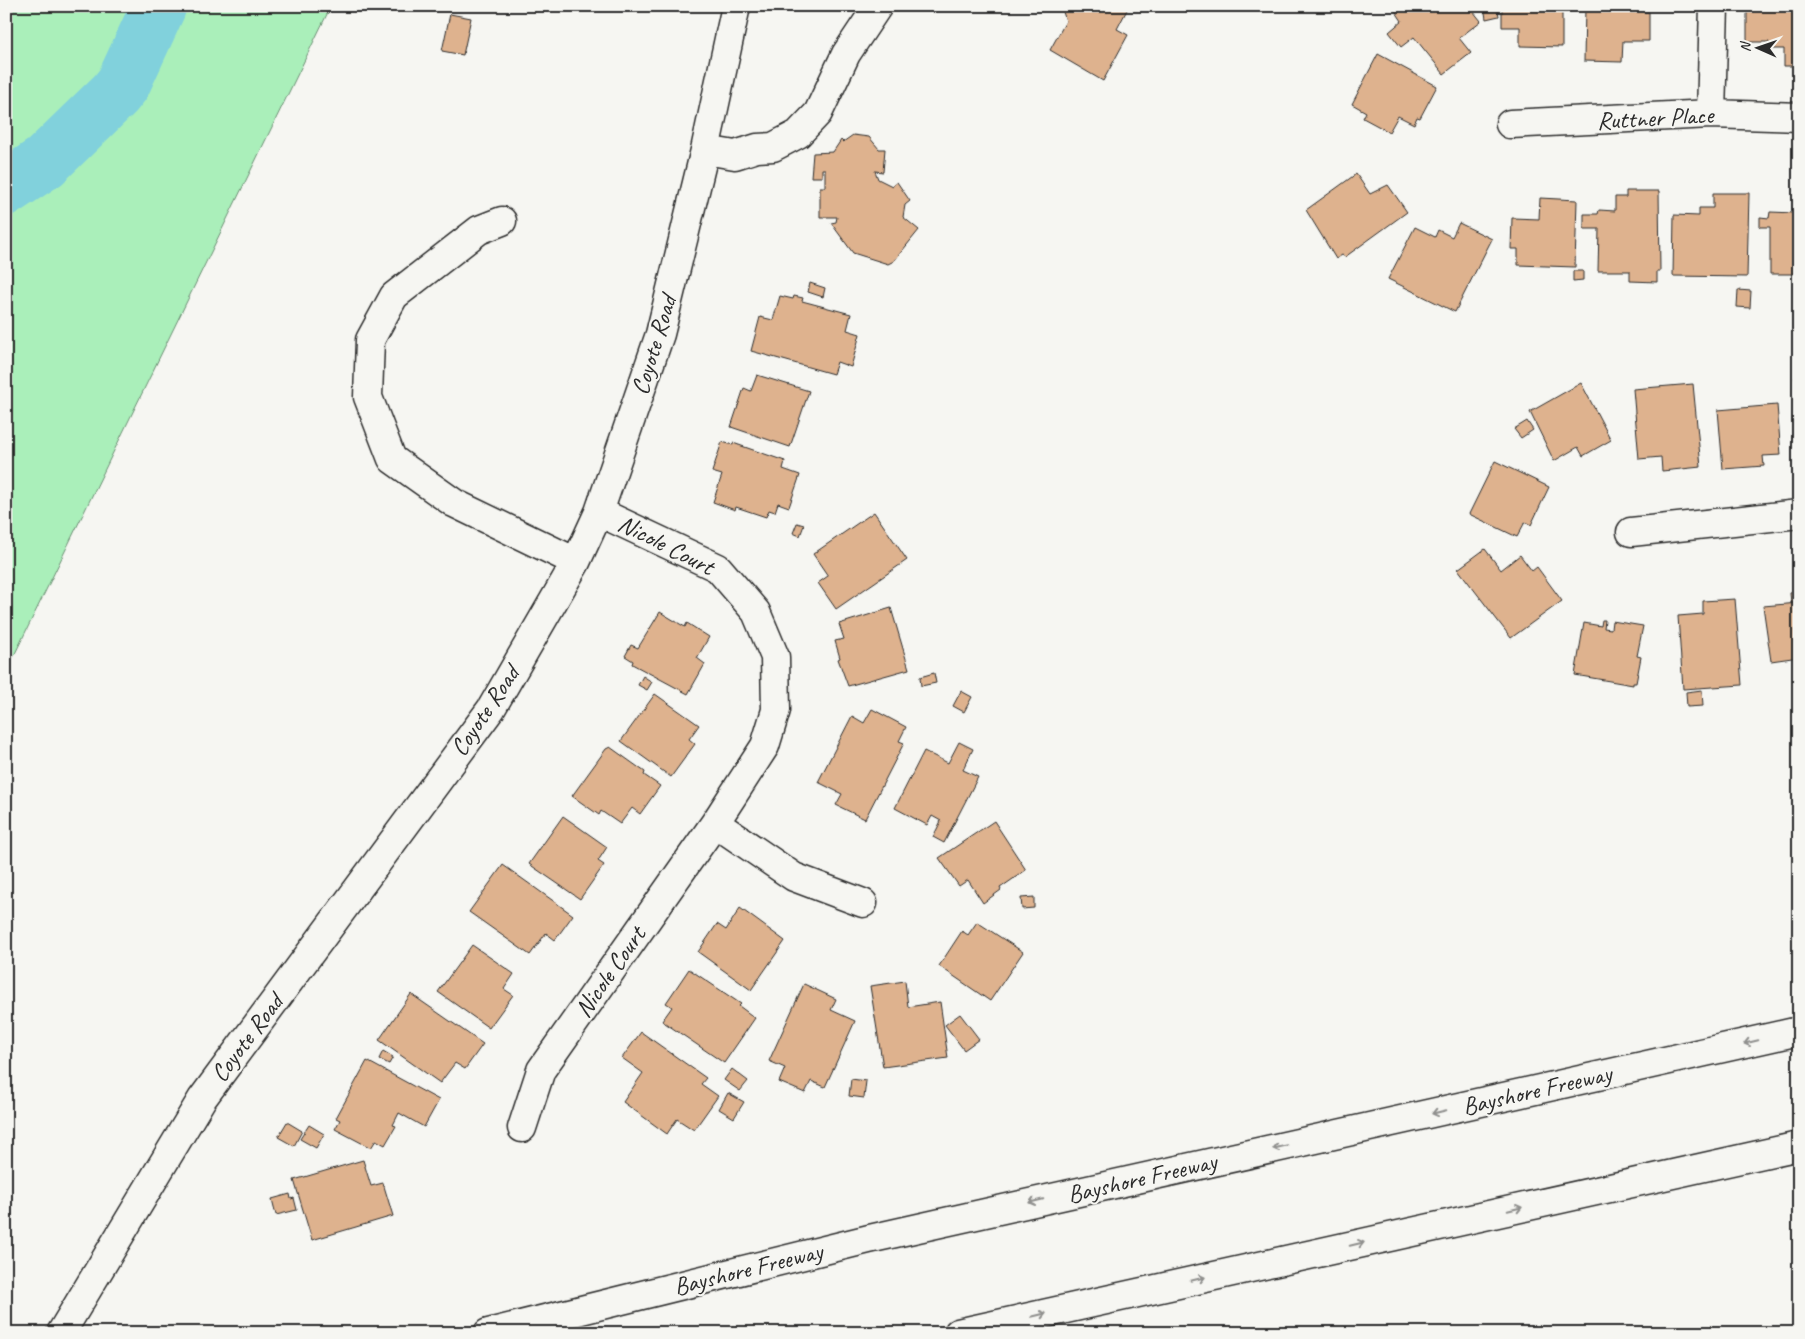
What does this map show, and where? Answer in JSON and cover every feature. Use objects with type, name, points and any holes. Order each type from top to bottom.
[{"type":"main road","name":"Coyote Road","points":[[61,1333],[202,1099],[491,709],[576,562],[599,512],[660,334],[705,150],[736,6]]},
{"type":"main road","points":[[705,150],[735,155],[757,148],[773,147],[798,134],[818,113],[846,54],[878,6]]},
{"type":"main road","points":[[1711,114],[1714,6]]},
{"type":"main road","name":"Ruttner Place","points":[[1510,124],[1711,114],[1799,116]]},
{"type":"main road","points":[[502,221],[478,230],[394,296],[370,340],[368,397],[392,459],[454,503],[576,562]]},
{"type":"main road","name":"Nicole Court","points":[[522,1128],[541,1070],[715,823],[765,746],[776,710],[775,657],[756,612],[718,568],[599,512]]},
{"type":"main road","points":[[1631,532],[1799,514]]},
{"type":"main road","points":[[715,823],[794,877],[863,903]]},
{"type":"main road","name":"Bayshore Freeway","points":[[488,1333],[869,1238],[1799,1032]]},
{"type":"main road","points":[[958,1333],[1799,1146]]},
{"type":"green space","points":[[6,6],[331,6],[6,672]]},
{"type":"building","points":[[1061,6],[1129,6],[1117,29],[1128,35],[1103,81],[1050,50],[1066,21]]},
{"type":"building","points":[[1392,6],[1469,6],[1481,21],[1459,38],[1471,53],[1444,74],[1414,37],[1401,47],[1389,32],[1402,21]]},
{"type":"building","points":[[1484,6],[1497,6],[1499,16],[1486,19]]},
{"type":"building","points":[[1502,6],[1562,6],[1562,47],[1520,46],[1520,27],[1502,27]]},
{"type":"building","points":[[1585,6],[1643,6],[1643,12],[1649,12],[1649,41],[1623,41],[1622,62],[1584,61]]},
{"type":"building","points":[[1747,6],[1799,6],[1799,66],[1784,66],[1784,49],[1769,49],[1769,42],[1747,42]]},
{"type":"building","points":[[450,14],[471,18],[463,55],[442,51]]},
{"type":"building","points":[[1378,54],[1437,86],[1420,118],[1417,117],[1414,124],[1398,116],[1389,132],[1363,118],[1366,112],[1352,104]]},
{"type":"building","points":[[853,135],[869,137],[879,149],[885,149],[883,172],[875,171],[878,179],[892,186],[897,182],[910,201],[905,205],[903,217],[919,230],[894,261],[888,264],[853,253],[831,223],[836,222],[837,217],[820,217],[820,187],[825,187],[825,169],[822,169],[822,177],[811,177],[813,153],[833,152],[841,140],[843,142]]},
{"type":"building","points":[[1356,174],[1370,194],[1388,185],[1407,212],[1345,257],[1342,255],[1336,259],[1306,210]]},
{"type":"building","points":[[1626,191],[1659,191],[1660,271],[1657,271],[1657,282],[1630,281],[1630,271],[1598,271],[1599,229],[1584,229],[1584,214],[1598,214],[1599,210],[1615,211],[1615,197],[1626,197]]},
{"type":"building","points":[[1713,193],[1749,193],[1747,277],[1673,276],[1674,215],[1699,216],[1699,208],[1713,208]]},
{"type":"building","points":[[1798,194],[1799,285],[1798,274],[1770,274],[1770,227],[1760,227],[1760,217],[1769,218],[1770,212],[1795,213]]},
{"type":"building","points":[[1540,198],[1577,200],[1575,267],[1518,265],[1518,249],[1511,249],[1512,218],[1539,219]]},
{"type":"building","points":[[1459,223],[1492,239],[1455,312],[1388,279],[1415,227],[1435,237],[1438,230],[1452,237]]},
{"type":"building","points":[[1573,271],[1583,271],[1583,280],[1573,281]]},
{"type":"building","points":[[810,283],[825,288],[823,297],[808,292]]},
{"type":"building","points":[[1738,290],[1751,291],[1750,308],[1737,307]]},
{"type":"building","points":[[780,296],[793,299],[794,296],[803,298],[802,301],[851,314],[847,330],[860,334],[851,367],[837,362],[833,374],[751,351],[760,317],[773,320]]},
{"type":"building","points":[[757,375],[809,391],[790,447],[731,427],[744,388],[751,391]]},
{"type":"building","points":[[1799,376],[1799,447],[1794,397],[1798,397],[1795,377]]},
{"type":"building","points":[[1581,383],[1611,440],[1583,456],[1578,447],[1554,461],[1530,412]]},
{"type":"building","points":[[1693,384],[1701,467],[1662,471],[1661,457],[1639,459],[1633,389]]},
{"type":"building","points":[[1777,405],[1781,455],[1763,456],[1764,466],[1723,469],[1718,410]]},
{"type":"building","points":[[1527,421],[1533,430],[1521,438],[1514,429]]},
{"type":"building","points":[[722,442],[733,445],[733,443],[785,461],[783,469],[800,475],[789,507],[778,503],[775,512],[769,510],[766,517],[736,507],[735,510],[713,502],[722,475],[712,472]]},
{"type":"building","points":[[1495,461],[1549,487],[1531,525],[1525,522],[1517,537],[1469,514]]},
{"type":"building","points":[[874,512],[907,560],[836,609],[818,583],[828,576],[813,554]]},
{"type":"building","points":[[797,523],[804,525],[800,536],[793,533]]},
{"type":"building","points":[[1485,549],[1501,570],[1520,555],[1532,571],[1537,567],[1562,601],[1511,638],[1458,569]]},
{"type":"building","points":[[1799,592],[1799,603],[1791,603],[1790,593]]},
{"type":"building","points":[[1735,599],[1742,685],[1683,689],[1678,616],[1703,614],[1703,601]]},
{"type":"building","points":[[1799,603],[1799,657],[1771,661],[1763,606]]},
{"type":"building","points":[[891,608],[909,669],[848,686],[838,659],[840,658],[835,641],[844,639],[839,624]]},
{"type":"building","points":[[660,612],[685,627],[687,623],[709,637],[697,658],[705,664],[688,694],[632,664],[633,661],[625,656],[631,645],[638,648]]},
{"type":"building","points":[[1602,620],[1605,620],[1604,628],[1611,629],[1612,621],[1643,626],[1637,656],[1641,657],[1636,683],[1633,683],[1633,685],[1575,675],[1584,623],[1601,626]]},
{"type":"building","points":[[934,673],[936,683],[921,686],[920,677]]},
{"type":"building","points":[[643,676],[652,682],[647,690],[638,685]]},
{"type":"building","points":[[1702,690],[1703,706],[1687,707],[1686,692]]},
{"type":"building","points":[[961,691],[972,697],[964,712],[953,706]]},
{"type":"building","points":[[655,694],[699,725],[689,739],[695,744],[671,777],[621,741]]},
{"type":"building","points":[[872,709],[906,727],[899,741],[904,743],[865,819],[836,805],[842,794],[818,782],[852,716],[864,723]]},
{"type":"building","points":[[959,742],[973,749],[963,770],[978,777],[944,843],[933,837],[941,821],[932,816],[927,825],[895,808],[924,751],[948,763]]},
{"type":"building","points":[[610,747],[645,772],[644,775],[660,786],[640,814],[632,808],[620,824],[601,811],[599,815],[572,796],[606,749]]},
{"type":"building","points":[[563,816],[607,847],[598,861],[604,865],[580,899],[529,864]]},
{"type":"building","points":[[994,821],[1026,870],[1000,888],[1001,890],[983,903],[968,880],[959,886],[939,858]]},
{"type":"building","points":[[503,865],[573,915],[555,940],[546,933],[530,955],[469,912]]},
{"type":"building","points":[[1034,897],[1034,908],[1022,909],[1021,898]]},
{"type":"building","points":[[740,908],[785,941],[751,990],[698,952],[717,924],[726,930]]},
{"type":"building","points":[[977,922],[1023,952],[990,1001],[939,966],[962,931],[968,935]]},
{"type":"building","points":[[472,945],[514,974],[504,989],[513,995],[489,1028],[438,992]]},
{"type":"building","points":[[689,969],[741,1004],[739,1006],[755,1018],[724,1063],[662,1021],[672,1007],[666,1003]]},
{"type":"building","points":[[905,981],[908,1007],[940,1002],[948,1058],[883,1067],[870,986]]},
{"type":"building","points":[[804,984],[836,999],[831,1010],[855,1021],[825,1087],[811,1081],[805,1093],[779,1082],[785,1068],[769,1061]]},
{"type":"building","points":[[411,994],[483,1044],[465,1069],[455,1063],[440,1083],[379,1040]]},
{"type":"building","points":[[960,1014],[979,1039],[964,1050],[945,1025]]},
{"type":"building","points":[[641,1032],[706,1078],[701,1084],[718,1096],[694,1130],[677,1119],[667,1134],[623,1102],[643,1073],[622,1058]]},
{"type":"building","points":[[383,1051],[393,1057],[389,1064],[379,1059]]},
{"type":"building","points":[[367,1061],[439,1100],[424,1127],[399,1113],[393,1125],[396,1126],[385,1145],[376,1140],[371,1148],[335,1129],[340,1120],[336,1118]]},
{"type":"building","points":[[732,1069],[748,1081],[740,1091],[724,1080]]},
{"type":"building","points":[[851,1079],[866,1081],[864,1098],[849,1096]]},
{"type":"building","points":[[728,1093],[744,1102],[734,1118],[719,1109]]},
{"type":"building","points":[[287,1122],[302,1131],[294,1146],[278,1137]]},
{"type":"building","points":[[309,1125],[324,1134],[316,1148],[300,1139]]},
{"type":"building","points":[[363,1160],[371,1186],[383,1183],[393,1216],[312,1240],[294,1180]]},
{"type":"building","points":[[290,1194],[291,1199],[294,1198],[297,1210],[276,1215],[272,1199]]},
{"type":"waterway","points":[[6,188],[45,162],[115,94],[123,84],[159,6]]}]
